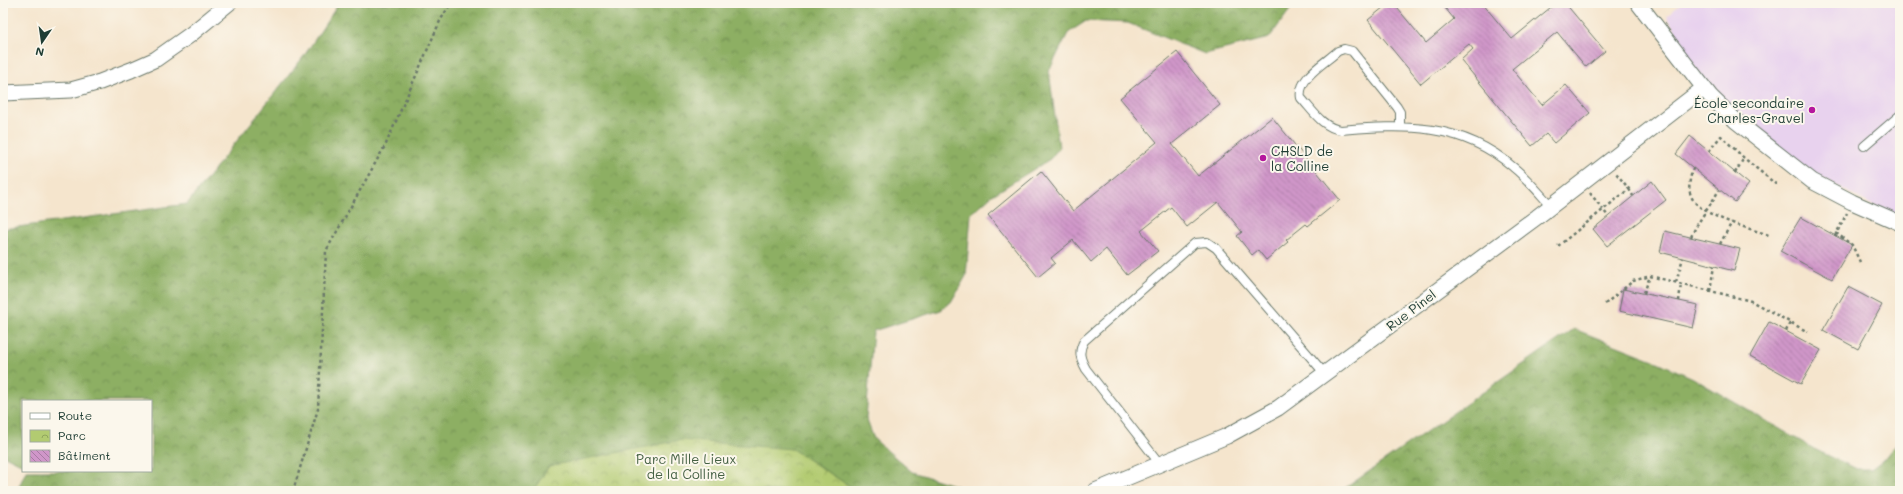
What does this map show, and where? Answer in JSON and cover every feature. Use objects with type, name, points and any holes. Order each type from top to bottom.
[{"type":"street","points":[[3,94],[71,90],[100,82],[131,70],[156,59],[190,35],[229,3]]},
{"type":"street","points":[[1638,3],[1711,97],[1736,121],[1812,181],[1852,202],[1900,223]]},
{"type":"street","name":"Rue Pinel","points":[[1095,491],[1240,429],[1278,408],[1551,206],[1704,88]]},
{"type":"lane","points":[[1400,127],[1400,112],[1397,107],[1352,51],[1344,49],[1338,51],[1306,80],[1302,87],[1301,98],[1324,124],[1333,129],[1341,130],[1400,127],[1428,128],[1454,134],[1492,151],[1513,166],[1551,206]]},
{"type":"lane","points":[[1864,146],[1900,115]]},
{"type":"lane","points":[[1160,464],[1086,369],[1080,358],[1080,349],[1084,341],[1195,244],[1207,242],[1216,248],[1325,374]]},
{"type":"path","points":[[293,491],[318,410],[326,251],[386,144],[440,21],[451,3]]},
{"type":"path","points":[[1709,151],[1721,136],[1744,158],[1778,186]]},
{"type":"path","points":[[1735,173],[1744,158]]},
{"type":"path","points":[[1693,168],[1689,187],[1692,199],[1707,212],[1769,234]]},
{"type":"path","points":[[1615,172],[1633,196]]},
{"type":"path","points":[[1558,246],[1629,189]]},
{"type":"path","points":[[1691,237],[1697,223],[1707,212],[1719,190]]},
{"type":"path","points":[[1589,192],[1608,216]]},
{"type":"path","points":[[1852,202],[1835,234],[1852,245],[1860,262]]},
{"type":"path","points":[[1720,244],[1732,222]]},
{"type":"path","points":[[1676,282],[1683,258]]},
{"type":"path","points":[[1710,291],[1714,266]]},
{"type":"path","points":[[1644,293],[1650,276]]},
{"type":"path","points":[[1605,304],[1633,281],[1650,276],[1752,301],[1808,332]]},
{"type":"path","points":[[1679,301],[1681,283]]},
{"type":"path","points":[[1786,331],[1790,323]]},
{"type":"shaded area","name":"École secondaire Charles-Gravel","points":[[1682,3],[1900,3],[1900,220],[1779,155],[1711,97],[1667,16]]},
{"type":"green space","points":[[339,3],[1295,3],[1269,38],[1205,54],[1128,23],[1086,21],[1068,33],[1049,71],[1059,148],[1050,159],[991,196],[971,214],[966,276],[951,302],[941,310],[873,331],[866,418],[874,439],[912,472],[973,491],[857,491],[792,449],[549,466],[533,491],[17,491],[26,472],[152,472],[152,400],[22,400],[22,464],[3,455],[3,229],[187,204],[304,56]]},
{"type":"green space","points":[[1574,329],[1651,359],[1693,378],[1814,449],[1857,469],[1871,469],[1883,460],[1900,439],[1900,491],[1341,491]]},
{"type":"green space","name":"Parc Mille Lieux de la Colline","points":[[681,440],[792,449],[857,491],[533,491],[549,466]]},
{"type":"building","points":[[1389,3],[1393,3],[1426,43],[1454,19],[1441,3],[1482,3],[1512,39],[1556,3],[1565,3],[1605,51],[1586,67],[1557,32],[1512,69],[1542,105],[1566,85],[1590,113],[1554,143],[1546,134],[1532,146],[1461,60],[1473,49],[1469,44],[1421,84],[1368,20]]},
{"type":"building","name":"CHSLD de la Colline","points":[[1177,52],[1220,105],[1172,144],[1198,176],[1272,117],[1340,200],[1308,226],[1306,224],[1286,240],[1288,242],[1266,260],[1258,250],[1252,255],[1237,236],[1242,232],[1218,202],[1187,227],[1171,207],[1141,231],[1158,251],[1127,275],[1106,249],[1091,262],[1073,240],[1051,258],[1055,263],[1038,277],[988,215],[1041,171],[1073,211],[1157,142],[1120,98]]},
{"type":"building","points":[[1690,136],[1749,184],[1735,202],[1676,154]]},
{"type":"building","points":[[1652,181],[1666,200],[1607,246],[1593,229]]},
{"type":"building","points":[[1801,217],[1852,245],[1832,279],[1780,251]]},
{"type":"building","points":[[1665,231],[1740,249],[1734,271],[1660,252]]},
{"type":"building","points":[[1848,287],[1882,305],[1858,349],[1823,330]]},
{"type":"building","points":[[1623,289],[1698,305],[1693,328],[1619,311]]},
{"type":"building","points":[[1769,322],[1821,350],[1801,384],[1750,356]]},
{"type":"place","name":"École secondaire Charles-Gravel","points":[[1812,110]]},
{"type":"place","name":"CHSLD de la Colline","points":[[1263,158]]}]
